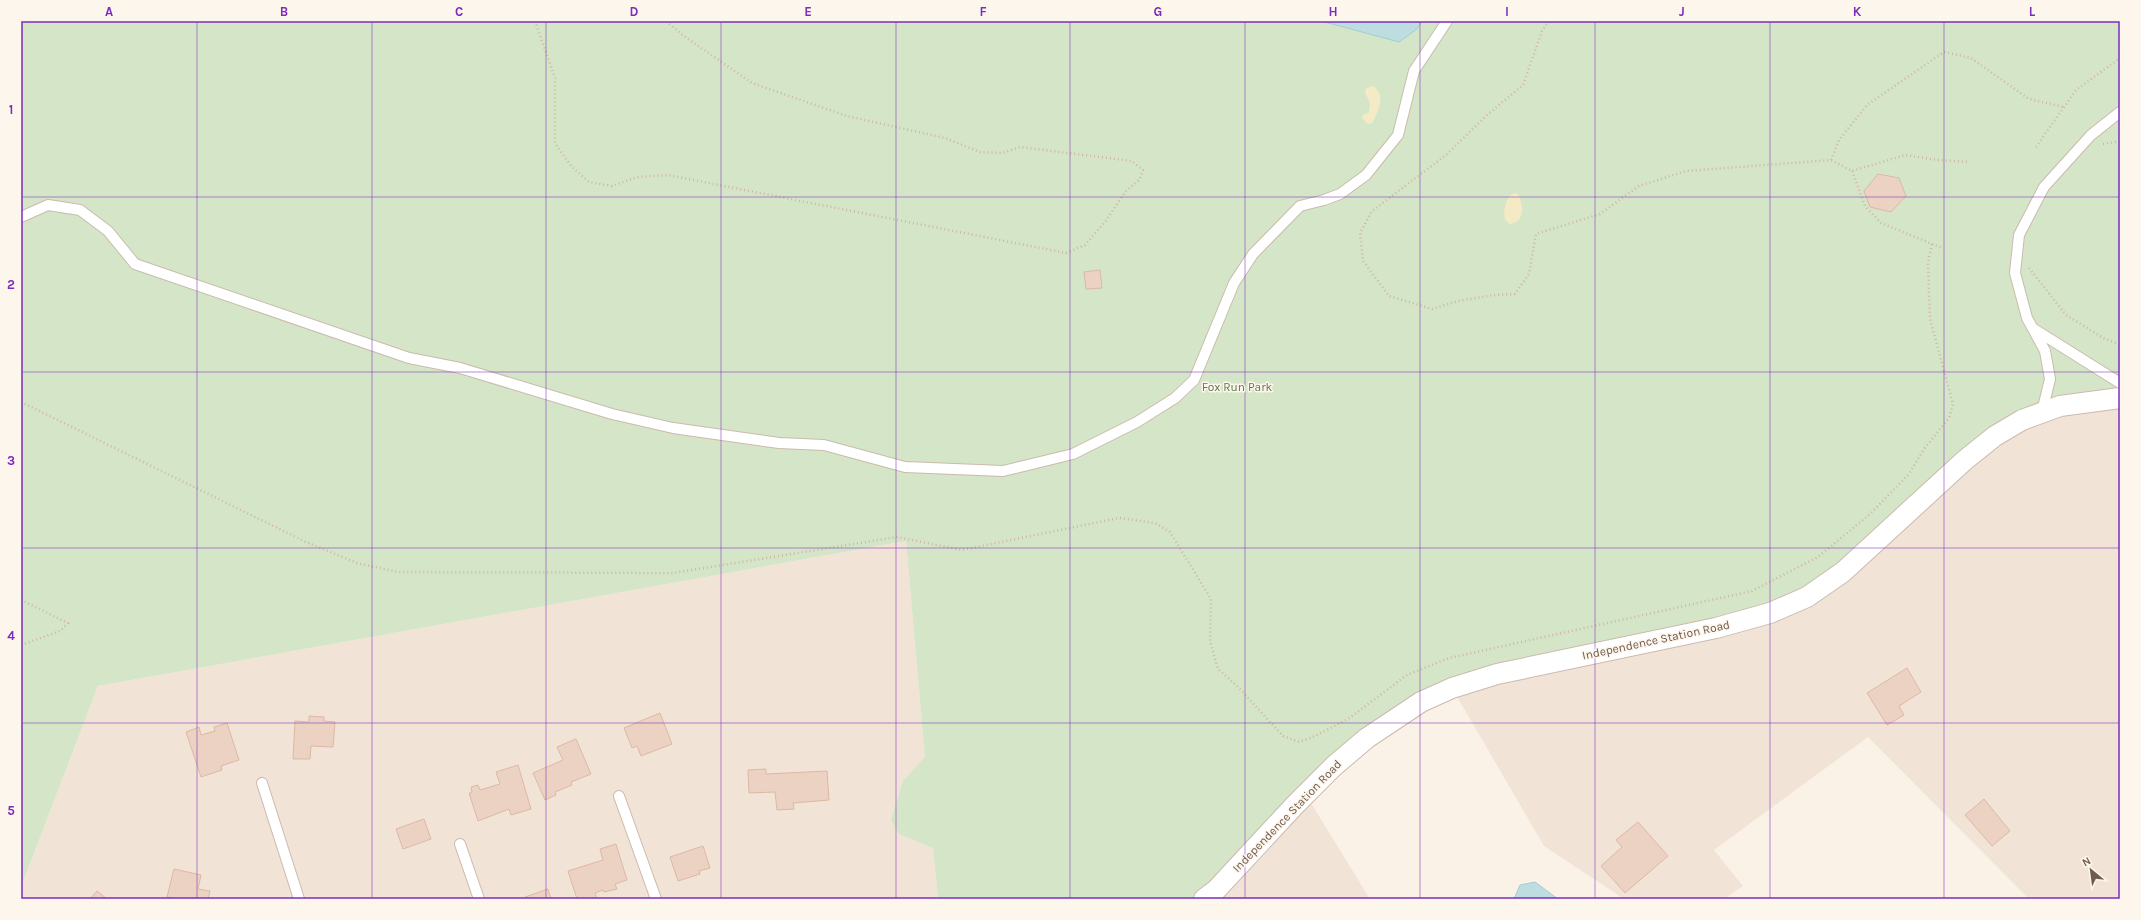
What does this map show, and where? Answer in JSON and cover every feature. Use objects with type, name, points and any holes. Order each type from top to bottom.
[{"type":"street","name":"Independence Station Road","points":[[1204,899],[1216,890],[1294,806],[1334,766],[1367,738],[1421,702],[1452,688],[1497,674],[1716,628],[1770,613],[1807,597],[1843,572],[1965,460],[1995,436],[2022,420],[2060,406],[2120,398]]},
{"type":"lane","points":[[21,217],[48,206],[80,210],[108,231],[135,264],[409,358],[460,368],[612,414],[673,428],[779,443],[824,445],[906,467],[1003,471],[1073,454],[1137,422],[1175,398],[1194,380],[1234,283],[1254,254],[1300,206],[1340,194],[1366,175],[1398,135],[1414,71],[1447,21]]},
{"type":"lane","points":[[2042,412],[2050,379],[2045,351],[2027,318],[2016,273],[2019,235],[2044,187],[2091,135],[2120,112]]},
{"type":"lane","points":[[2033,328],[2120,383]]},
{"type":"lane","points":[[262,783],[299,899]]},
{"type":"lane","points":[[619,796],[656,899]]},
{"type":"lane","points":[[460,844],[479,899]]},
{"type":"path","points":[[535,21],[555,78],[555,143],[571,166],[589,182],[612,186],[637,177],[668,175],[1066,253],[1085,245],[1105,222],[1126,191],[1140,180],[1143,170],[1132,161],[1020,147],[1002,153],[980,152],[945,138],[847,116],[752,83],[681,34],[666,21]]},
{"type":"path","points":[[1549,21],[1542,31],[1523,85],[1487,115],[1446,155],[1372,210],[1360,234],[1363,261],[1389,296],[1432,309],[1458,301],[1494,295],[1515,294],[1529,274],[1536,234],[1600,214],[1639,186],[1686,171],[1831,160],[1852,171],[1865,206],[1881,224],[1942,248]]},
{"type":"path","points":[[1831,160],[1839,140],[1867,105],[1944,52],[1971,58],[2029,99],[2064,107]]},
{"type":"path","points":[[2036,147],[2076,90],[2120,58]]},
{"type":"path","points":[[1852,171],[1905,155],[1938,160],[1968,162]]},
{"type":"path","points":[[21,402],[306,542],[357,564],[398,572],[673,573],[897,537],[962,550],[1119,518],[1155,523],[1170,532],[1211,599],[1210,642],[1218,669],[1238,687],[1283,736],[1299,742],[1315,736],[1348,719],[1407,675],[1449,658],[1752,591],[1818,557],[1870,514],[1909,474],[1924,449],[1949,418],[1953,404],[1930,320],[1928,263],[1932,244]]},
{"type":"path","points":[[2017,257],[2032,271],[2066,315],[2105,339],[2120,344]]},
{"type":"path","points":[[21,600],[68,623],[60,631],[21,645]]},
{"type":"shaded area","points":[[2120,398],[2120,899],[2029,899],[1868,737],[1714,850],[1743,886],[1724,899],[1624,899],[1544,846],[1452,688],[1995,436]]},
{"type":"shaded area","points":[[906,541],[938,899],[21,899],[21,887],[98,686]]},
{"type":"shaded area","points":[[1306,795],[1370,899],[1204,899]]},
{"type":"green space","name":"Fox Run Park","points":[[21,21],[2120,21],[2120,398],[2022,420],[1807,597],[1497,674],[1367,738],[1204,899],[938,899],[933,848],[899,834],[891,820],[903,781],[925,757],[906,541],[98,686],[21,887]]},
{"type":"sand","points":[[1373,86],[1380,94],[1380,104],[1372,123],[1368,124],[1362,118],[1363,115],[1369,112],[1370,104],[1365,92],[1366,88]]},
{"type":"sand","points":[[1514,193],[1518,194],[1522,212],[1519,220],[1510,224],[1505,220],[1504,212],[1507,201]]},
{"type":"water","points":[[1321,21],[1422,21],[1417,29],[1399,42]]},
{"type":"water","points":[[1535,882],[1558,899],[1514,899],[1520,885]]},
{"type":"building","points":[[1878,174],[1899,178],[1906,196],[1891,212],[1870,207],[1864,191]]},
{"type":"building","points":[[1100,270],[1102,288],[1086,289],[1084,272]]},
{"type":"building","points":[[1907,668],[1921,692],[1899,706],[1904,715],[1887,725],[1867,693]]},
{"type":"building","points":[[660,713],[672,744],[641,756],[637,746],[632,748],[624,728]]},
{"type":"building","points":[[309,716],[324,717],[324,721],[335,722],[333,747],[311,746],[310,759],[293,759],[295,721],[309,722]]},
{"type":"building","points":[[227,723],[239,760],[221,766],[222,770],[201,777],[186,732],[199,727],[201,735],[215,731],[214,727]]},
{"type":"building","points":[[576,739],[591,774],[571,782],[572,785],[555,792],[556,795],[545,800],[533,773],[563,760],[557,747]]},
{"type":"building","points":[[518,765],[531,809],[511,815],[509,809],[478,821],[469,793],[472,793],[471,787],[478,785],[480,790],[500,784],[496,772]]},
{"type":"building","points":[[766,769],[766,774],[827,771],[829,800],[793,803],[794,809],[777,810],[775,792],[749,793],[748,770]]},
{"type":"building","points":[[1984,799],[2010,831],[1992,846],[1965,815]]},
{"type":"building","points":[[424,819],[431,839],[403,849],[396,829]]},
{"type":"building","points":[[1638,822],[1668,856],[1625,893],[1601,866],[1622,847],[1616,840]]},
{"type":"building","points":[[616,844],[627,880],[615,884],[617,889],[604,892],[603,890],[595,893],[597,899],[577,899],[568,871],[603,860],[600,849]]},
{"type":"building","points":[[703,846],[710,868],[699,871],[700,874],[678,881],[670,857]]},
{"type":"building","points":[[174,869],[201,875],[198,889],[210,891],[208,899],[174,899],[167,897]]},
{"type":"building","points":[[548,889],[551,899],[525,899],[525,897]]},
{"type":"building","points":[[97,891],[107,899],[90,899]]}]
